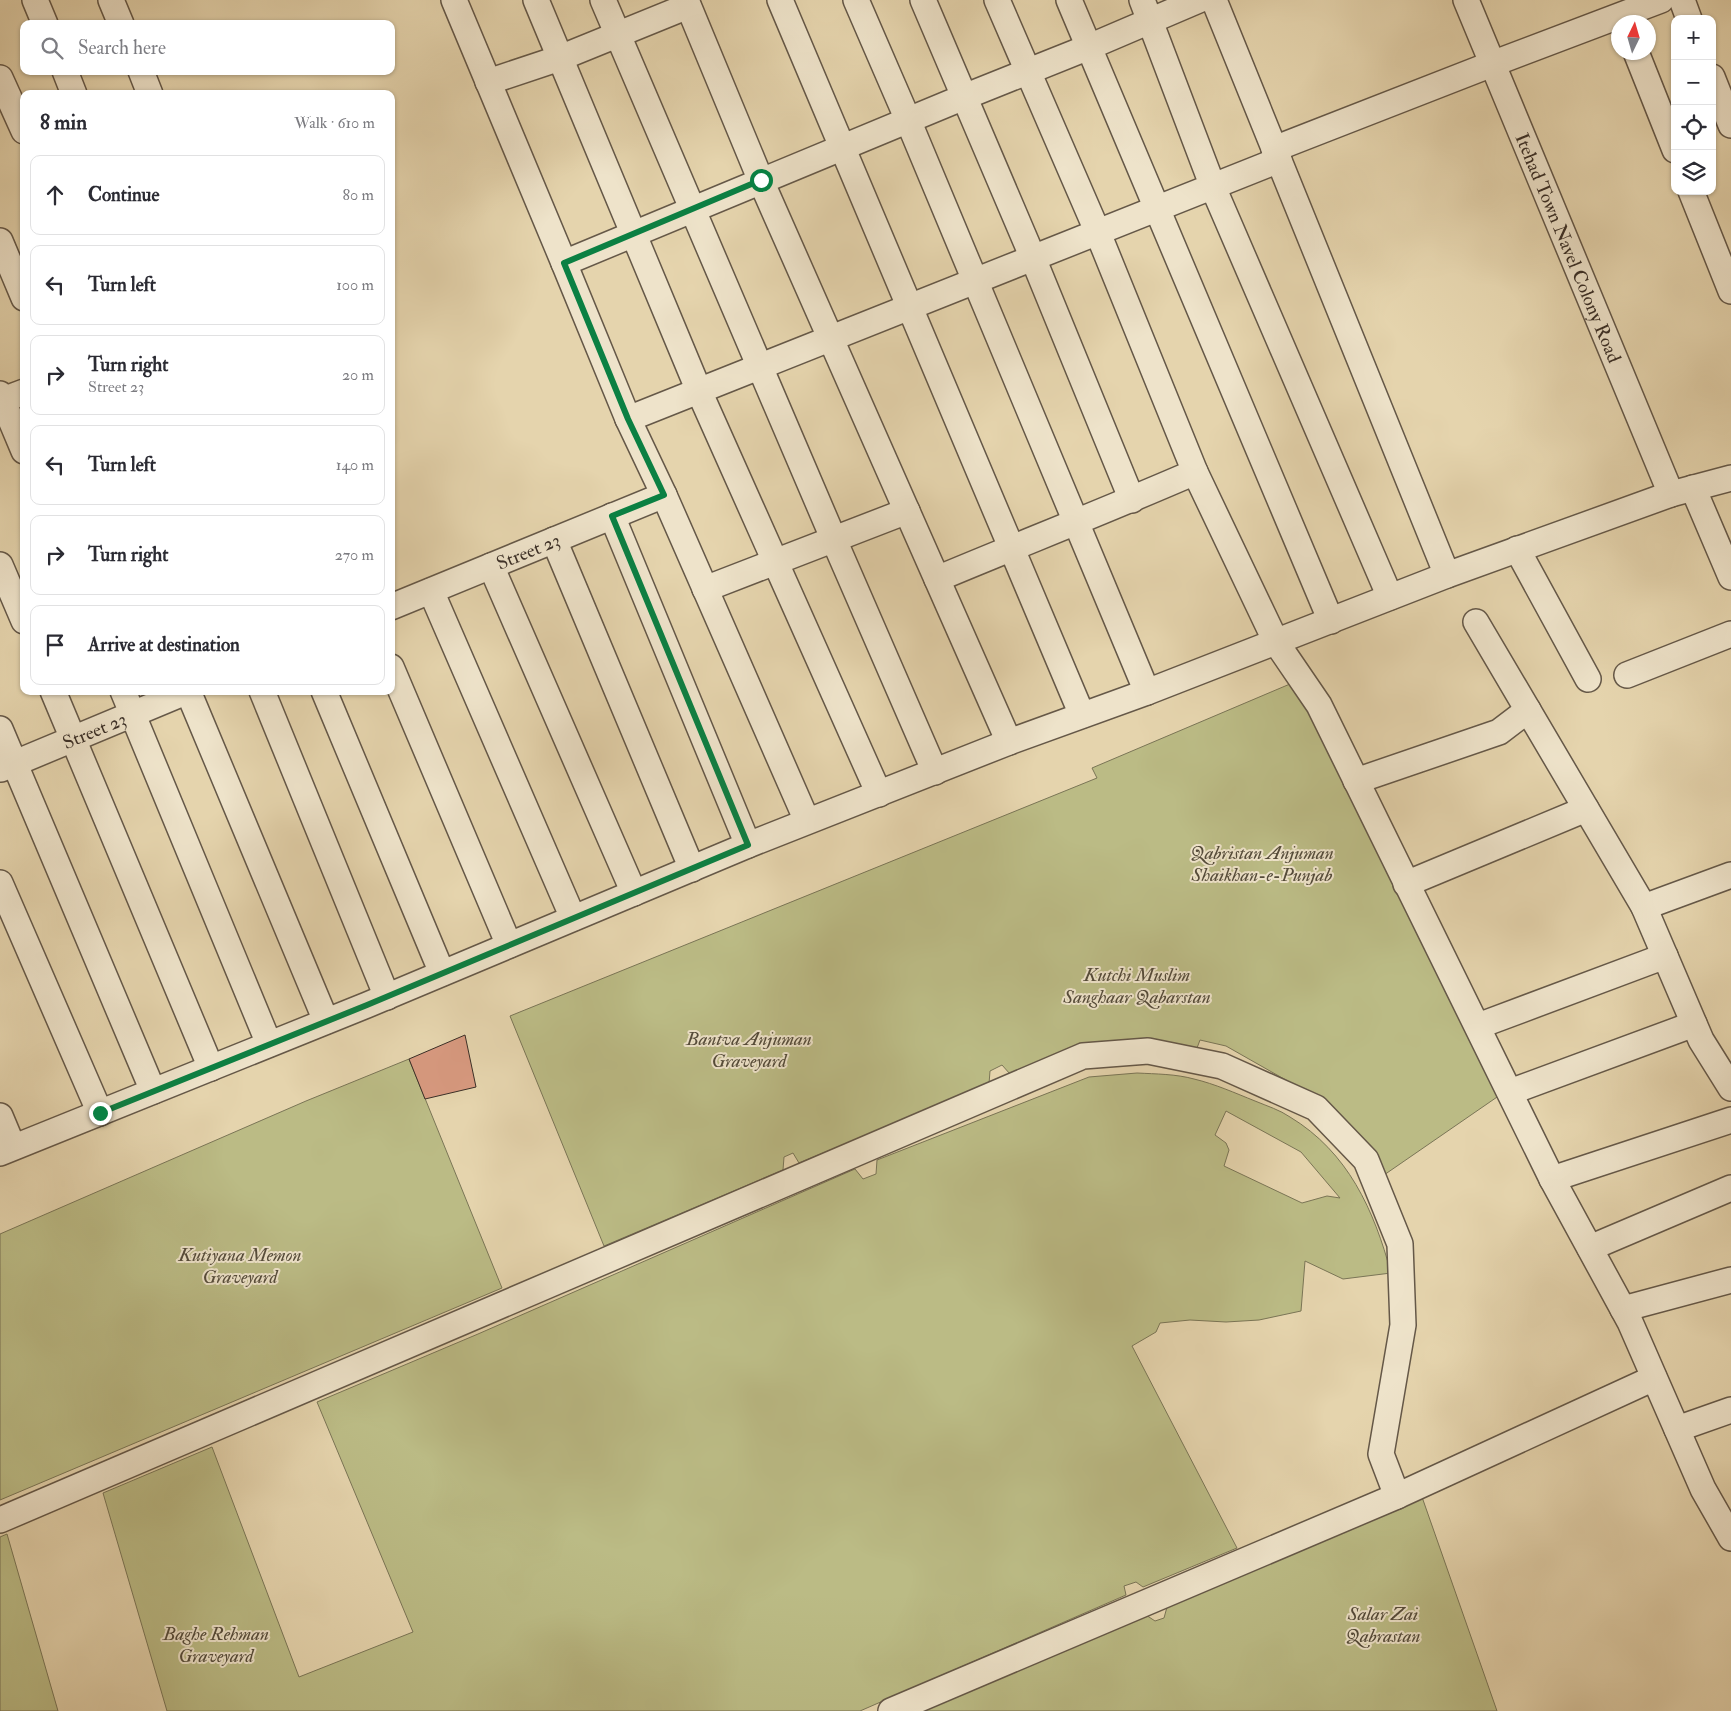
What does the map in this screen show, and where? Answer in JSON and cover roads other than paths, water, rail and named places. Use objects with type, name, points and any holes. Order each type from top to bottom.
[{"type":"street","points":[[35,0],[43,20]]},
{"type":"street","points":[[111,0],[119,20]]},
{"type":"street","points":[[454,0],[628,419],[664,495],[807,821]]},
{"type":"street","points":[[536,0],[699,391],[879,794]]},
{"type":"street","points":[[603,0],[935,772]]},
{"type":"street","points":[[780,0],[1082,715]]},
{"type":"street","points":[[856,0],[1147,692]]},
{"type":"street","points":[[923,0],[1033,258],[1132,500]]},
{"type":"street","points":[[997,0],[1098,233],[1195,472],[1276,642],[1319,705],[1552,1179],[1623,1309],[1703,1489],[1731,1538]]},
{"type":"street","points":[[1069,0],[1331,621]]},
{"type":"street","points":[[564,263],[761,180],[1089,47],[1146,10],[1199,0]]},
{"type":"street","points":[[1214,0],[1447,575]]},
{"type":"street","name":"Itehad Town Navel Colony Road","points":[[1466,0],[1492,64],[1682,491],[1731,577]]},
{"type":"street","points":[[628,419],[1213,187],[1276,155],[1492,64],[1620,13],[1661,0]]},
{"type":"street","points":[[1682,0],[1688,15]]},
{"type":"street","points":[[488,82],[560,58],[618,35],[687,3],[761,180],[1009,742]]},
{"type":"street","points":[[1146,10],[1213,187],[1390,597]]},
{"type":"street","points":[[1639,60],[1671,140]]},
{"type":"street","points":[[67,75],[72,90]]},
{"type":"street","points":[[143,75],[148,90]]},
{"type":"street","points":[[0,78],[20,122]]},
{"type":"street","points":[[1716,87],[1731,125]]},
{"type":"street","points":[[1693,195],[1731,291]]},
{"type":"street","points":[[0,241],[20,288]]},
{"type":"street","points":[[7,397],[20,438]]},
{"type":"street","points":[[937,579],[1132,500],[1195,472]]},
{"type":"street","points":[[0,1116],[7,1150],[326,1021],[748,845],[1009,742],[1147,692],[1447,575],[1682,491],[1731,478]]},
{"type":"street","name":"Street 23","points":[[395,605],[664,495]]},
{"type":"street","points":[[705,589],[907,511]]},
{"type":"street","points":[[612,516],[748,845]]},
{"type":"street","points":[[554,540],[692,869]]},
{"type":"street","points":[[1517,550],[1588,679]]},
{"type":"street","points":[[0,565],[20,612]]},
{"type":"street","points":[[491,566],[634,892]]},
{"type":"street","points":[[430,591],[573,918]]},
{"type":"street","points":[[1476,622],[1644,907],[1701,1040],[1731,1088]]},
{"type":"street","points":[[1627,675],[1731,634]]},
{"type":"street","points":[[395,677],[508,945]]},
{"type":"street","points":[[55,695],[211,1068]]},
{"type":"street","points":[[125,695],[269,1044]]},
{"type":"street","name":"Street 23","points":[[7,766],[178,695]]},
{"type":"street","points":[[190,695],[326,1021]]},
{"type":"street","points":[[264,695],[386,996]]},
{"type":"street","points":[[326,695],[442,973]]},
{"type":"street","points":[[1356,781],[1499,732],[1528,710]]},
{"type":"street","points":[[0,729],[7,766],[153,1091]]},
{"type":"street","points":[[1406,884],[1586,809]]},
{"type":"street","points":[[1644,907],[1731,875]]},
{"type":"street","points":[[0,883],[100,1113]]},
{"type":"street","points":[[1478,1026],[1665,956]]},
{"type":"street","points":[[1510,1092],[1694,1024]]},
{"type":"street","points":[[0,1520],[1084,1056],[1148,1051],[1222,1066],[1316,1108],[1366,1160],[1400,1244],[1403,1325],[1381,1454],[1397,1496]]},
{"type":"street","points":[[1552,1179],[1731,1120]]},
{"type":"street","points":[[1590,1248],[1731,1188]]},
{"type":"street","points":[[1623,1309],[1731,1280]]},
{"type":"street","points":[[891,1711],[1397,1496],[1654,1378]]},
{"type":"street","points":[[1677,1430],[1731,1410]]},
{"type":"park label","name":"Qabristan Anjuman Shaikhan-e-Punjab","points":[[1262,863]]},
{"type":"park label","name":"Kutchi Muslim Sanghaar Qabarstan","points":[[1137,985]]},
{"type":"park label","name":"Bantva Anjuman Graveyard","points":[[749,1049]]},
{"type":"park label","name":"Kutiyana Memon Graveyard","points":[[240,1265]]},
{"type":"park label","name":"Salar Zai Qabrastan","points":[[1383,1624]]},
{"type":"park label","name":"Baghe Rehman Graveyard","points":[[216,1644]]}]
